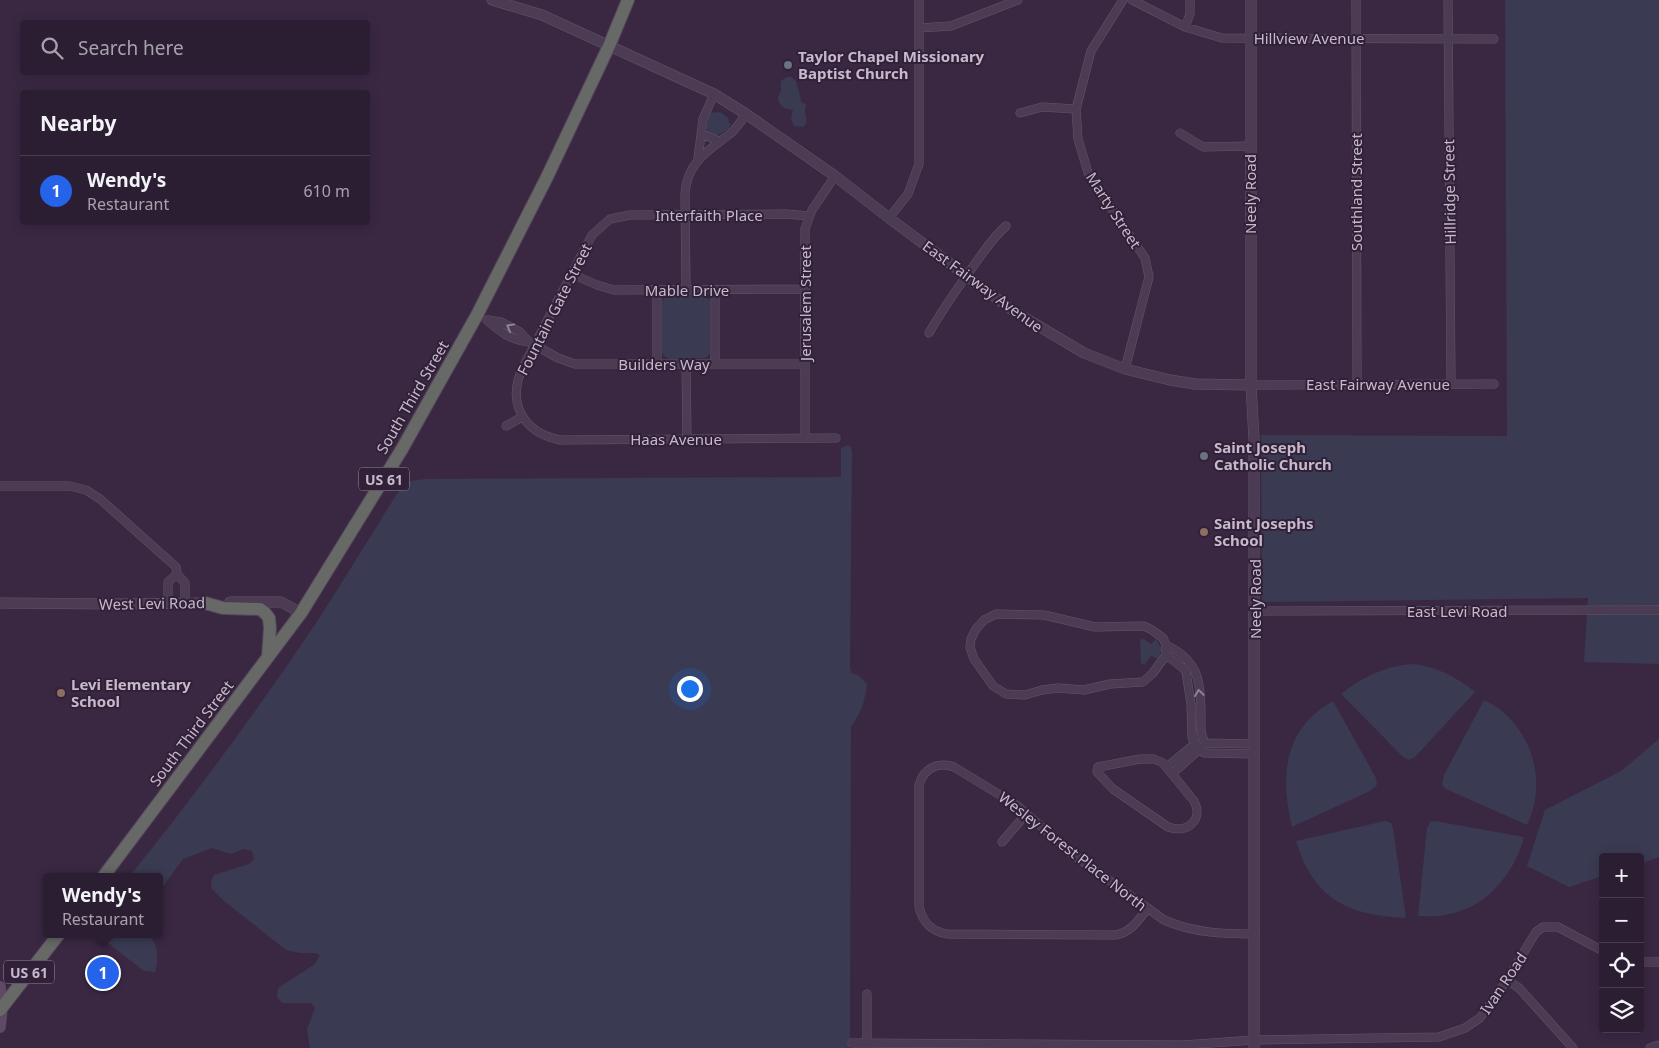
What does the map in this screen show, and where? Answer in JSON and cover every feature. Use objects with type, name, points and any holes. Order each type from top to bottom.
[{"type":"highway","name":"South Third Street","points":[[106,873],[301,613],[482,317],[609,46],[628,0]]},
{"type":"highway","points":[[205,603],[223,608],[260,609],[265,613],[269,618],[270,628],[268,657]]},
{"type":"highway","name":"US 61","points":[[1,1009],[56,938]]},
{"type":"main road","points":[[0,987],[0,1027]]},
{"type":"street","name":"East Fairway Avenue","points":[[492,0],[542,15],[714,94],[835,176],[1015,312],[1084,353],[1125,369],[1195,384],[1494,384]]},
{"type":"street","points":[[889,218],[908,194],[919,164],[919,0]]},
{"type":"street","points":[[919,28],[951,26],[1018,0]]},
{"type":"street","name":"Marty Street","points":[[1123,0],[1091,51],[1076,109],[1078,139],[1089,176],[1145,258],[1149,277],[1125,369]]},
{"type":"street","name":"Hillview Avenue","points":[[1132,0],[1185,27],[1222,38],[1494,39]]},
{"type":"street","points":[[1185,27],[1190,14],[1190,0]]},
{"type":"street","name":"Neely Road","points":[[1251,0],[1251,385],[1254,439],[1255,611],[1254,1044]]},
{"type":"street","name":"Southland Street","points":[[1356,0],[1357,385]]},
{"type":"street","name":"Hillridge Street","points":[[1448,0],[1451,384]]},
{"type":"street","points":[[686,289],[686,183],[698,159],[704,113],[714,94]]},
{"type":"street","points":[[1020,113],[1042,107],[1076,109]]},
{"type":"street","points":[[698,159],[733,131],[746,114]]},
{"type":"street","points":[[1180,132],[1203,147],[1250,146]]},
{"type":"street","points":[[702,134],[719,141]]},
{"type":"street","name":"Jerusalem Street","points":[[805,438],[805,233],[808,216],[835,176]]},
{"type":"street","name":"Interfaith Place","points":[[610,219],[625,215],[786,214],[808,216]]},
{"type":"street","name":"Fountain Gate Street","points":[[522,417],[517,403],[517,381],[532,343],[592,236],[610,219]]},
{"type":"street","points":[[929,333],[938,316],[996,234],[1006,226]]},
{"type":"street","name":"Mable Drive","points":[[572,274],[610,289],[804,289]]},
{"type":"street","points":[[657,290],[657,364]]},
{"type":"street","points":[[715,364],[716,290]]},
{"type":"street","name":"Builders Way","points":[[482,317],[501,322],[520,332],[532,343],[558,358],[575,364],[805,364]]},
{"type":"street","points":[[686,364],[687,439]]},
{"type":"street","points":[[506,426],[522,417]]},
{"type":"street","name":"Haas Avenue","points":[[522,417],[543,434],[560,440],[836,438]]},
{"type":"street","points":[[0,486],[70,486],[86,490],[176,566],[177,574],[185,583],[185,603]]},
{"type":"street","points":[[168,604],[168,582],[177,574]]},
{"type":"street","name":"West Levi Road","points":[[0,603],[168,604],[281,602],[301,613]]},
{"type":"street","name":"East Levi Road","points":[[1255,611],[1659,610]]},
{"type":"street","points":[[996,614],[1044,615],[1096,627],[1144,626],[1163,638],[1166,645],[1166,655],[1153,673],[1143,682],[1110,684],[1084,690],[1068,688],[1048,689],[1014,696],[1006,694],[993,686],[974,659],[970,647],[972,635],[980,624],[996,614]]},
{"type":"street","points":[[1166,645],[1174,648],[1193,664],[1198,682],[1203,741],[1200,750],[1169,770]]},
{"type":"street","points":[[1166,655],[1186,672],[1192,712],[1191,732],[1194,744],[1204,753],[1219,754],[1255,749]]},
{"type":"street","points":[[1192,712],[1201,712]]},
{"type":"street","points":[[1169,770],[1194,744],[1203,741],[1255,749]]},
{"type":"street","points":[[1219,744],[1219,754]]},
{"type":"street","points":[[1140,759],[1154,759],[1169,770],[1194,801],[1197,808],[1196,816],[1190,825],[1184,829],[1176,830],[1168,827],[1113,789],[1097,772],[1098,768],[1140,759]]},
{"type":"street","name":"Wesley Forest Place North","points":[[1148,908],[1131,929],[1123,934],[1115,935],[948,934],[934,930],[924,920],[919,902],[919,799],[920,782],[925,772],[929,768],[947,764],[999,793],[1027,813],[1071,853],[1148,908],[1164,920],[1191,930],[1218,934],[1255,934]]},
{"type":"street","points":[[1002,842],[1027,813]]},
{"type":"street","name":"Ivan Road","points":[[852,1043],[867,1045],[1183,1045],[1439,1037],[1459,1031],[1475,1023],[1508,980],[1536,932],[1543,928],[1558,928],[1599,949]]},
{"type":"street","points":[[1644,962],[1659,962]]},
{"type":"street","points":[[1508,980],[1519,988],[1573,1048]]},
{"type":"street","points":[[867,994],[867,1045]]},
{"type":"street","points":[[1650,1048],[1659,1045]]},
{"type":"shaded area","points":[[1505,0],[1659,0],[1659,664],[1584,662],[1588,598],[1262,602],[1261,435],[1507,436]]},
{"type":"shaded area","points":[[787,77],[795,80],[801,102],[806,104],[806,121],[803,127],[794,126],[791,118],[793,110],[784,107],[779,102],[781,82]]},
{"type":"shaded area","points":[[711,112],[723,114],[731,124],[728,129],[716,136],[708,133],[707,130]]},
{"type":"shaded area","points":[[669,294],[698,294],[703,295],[710,302],[710,353],[706,358],[670,359],[662,353],[662,302],[665,296]]},
{"type":"shaded area","points":[[848,445],[851,447],[852,454],[850,665],[851,673],[858,675],[867,684],[862,707],[851,727],[850,1048],[310,1048],[307,1029],[315,1008],[311,1003],[282,1003],[277,997],[278,988],[315,964],[320,955],[286,950],[224,901],[212,889],[211,882],[214,875],[249,864],[254,859],[252,851],[244,849],[231,854],[212,848],[183,859],[163,886],[163,873],[132,873],[203,782],[273,686],[318,620],[403,484],[426,479],[841,477],[841,448]]},
{"type":"shaded area","points":[[1142,638],[1151,644],[1156,639],[1162,649],[1158,659],[1151,656],[1144,665],[1141,663],[1140,641]]},
{"type":"shaded area","points":[[1411,664],[1445,673],[1475,692],[1415,757],[1409,760],[1403,757],[1341,694],[1357,683],[1383,670]]},
{"type":"shaded area","points":[[1484,700],[1500,710],[1513,722],[1524,737],[1531,754],[1535,771],[1536,789],[1533,808],[1527,825],[1446,789],[1442,785],[1444,775]]},
{"type":"shaded area","points":[[1333,701],[1376,778],[1377,785],[1370,791],[1292,827],[1286,790],[1289,756],[1295,740],[1304,725],[1316,712]]},
{"type":"shaded area","points":[[1659,739],[1659,857],[1644,863],[1644,853],[1599,853],[1599,877],[1569,887],[1527,866],[1545,810],[1621,771]]},
{"type":"shaded area","points":[[1385,821],[1391,823],[1393,828],[1406,918],[1367,913],[1350,908],[1336,900],[1323,890],[1313,878],[1296,841]]},
{"type":"shaded area","points":[[1435,821],[1524,837],[1513,864],[1505,877],[1485,898],[1473,906],[1445,915],[1418,916],[1427,828],[1430,822]]},
{"type":"shaded area","points":[[101,938],[151,938],[157,952],[155,972],[144,971]]},
{"type":"place","name":"Taylor Chapel Missionary Baptist Church","points":[[788,65]]},
{"type":"place","name":"Saint Joseph Catholic Church","points":[[1204,456]]},
{"type":"place","name":"Saint Josephs School","points":[[1204,532]]},
{"type":"place","name":"Levi Elementary School","points":[[61,693]]},
{"type":"place","name":"Wendy's","points":[[103,973]]}]
